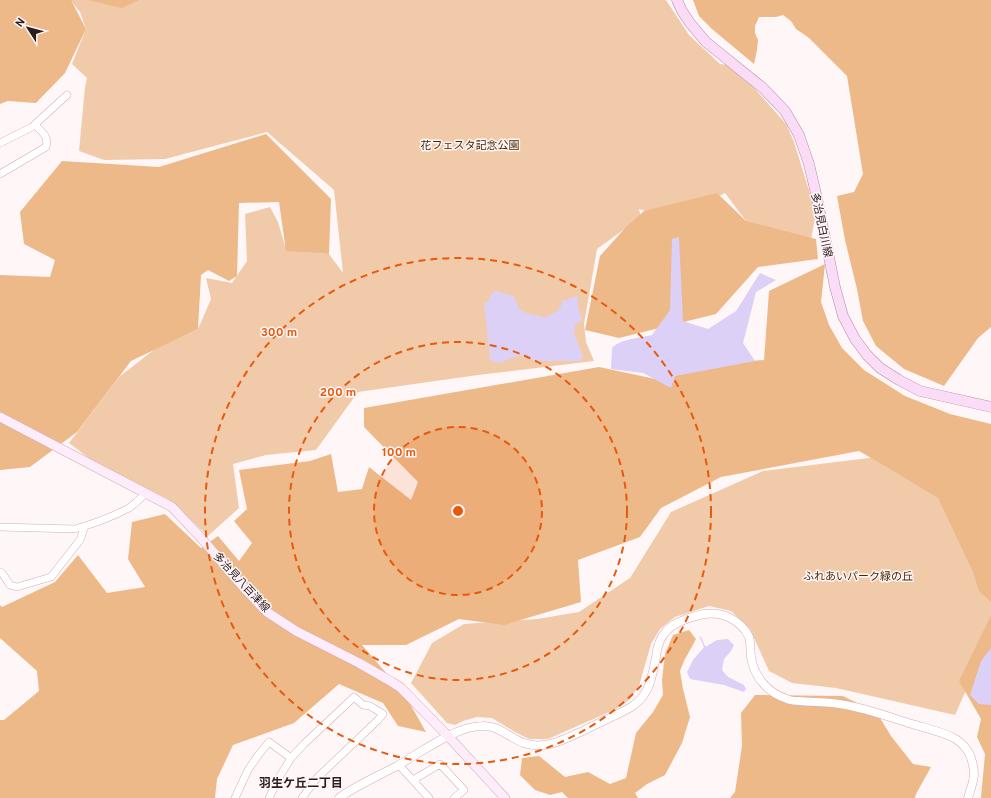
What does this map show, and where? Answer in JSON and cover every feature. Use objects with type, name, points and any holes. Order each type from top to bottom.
[{"type":"main road","name":"多治見白川線","points":[[677,0],[682,12],[706,42],[763,88],[786,111],[799,134],[809,164],[835,287],[843,316],[855,339],[867,355],[880,368],[920,391],[991,407]]},
{"type":"main road","name":"多治見八百津線","points":[[0,417],[172,507],[267,612],[296,631],[359,663],[401,688],[505,798]]},
{"type":"street","points":[[0,143],[35,125],[67,95]]},
{"type":"street","points":[[0,174],[46,147],[48,141],[46,135],[35,125]]},
{"type":"street","points":[[0,527],[75,529],[107,518],[130,507],[146,493]]},
{"type":"street","points":[[0,572],[10,584],[17,587],[51,577],[80,540],[85,526]]},
{"type":"street","points":[[339,798],[448,736],[469,728],[483,726],[494,727],[516,740],[530,744],[543,745],[558,742],[626,710],[640,701],[648,689],[658,648],[664,633],[674,624],[688,618],[713,613],[723,615],[734,620],[743,629],[749,638],[752,660],[758,678],[777,695],[789,700],[832,703],[858,708],[951,736],[960,742],[967,749],[974,774],[968,798]]},
{"type":"street","points":[[268,798],[291,758],[354,697],[363,705],[370,706],[383,714],[317,778],[302,798]]},
{"type":"street","points":[[236,798],[248,770],[269,742],[291,758]]},
{"type":"street","points":[[413,780],[440,764],[464,790],[454,798]]},
{"type":"street","points":[[399,765],[429,798]]},
{"type":"green space","name":"花フェスタ記念公園","points":[[70,0],[666,0],[689,35],[720,64],[728,65],[748,81],[786,124],[794,142],[816,213],[809,250],[749,225],[725,193],[688,213],[654,214],[639,209],[641,217],[597,249],[584,324],[586,342],[594,361],[478,375],[358,392],[316,450],[266,455],[233,464],[239,508],[208,536],[168,499],[90,459],[69,443],[119,377],[155,349],[198,329],[211,299],[206,278],[232,283],[247,261],[245,214],[270,207],[278,222],[285,246],[302,252],[329,254],[343,273],[334,190],[267,132],[165,159],[104,160],[79,151],[87,78],[72,64],[86,29],[80,12]]},
{"type":"green space","name":"ふれあいパーク緑の丘","points":[[885,456],[949,499],[991,578],[991,634],[955,715],[836,688],[792,683],[769,671],[750,629],[731,611],[709,606],[675,617],[660,629],[651,644],[639,686],[629,700],[616,709],[548,739],[529,739],[492,718],[477,717],[455,725],[447,723],[411,683],[432,643],[464,624],[537,619],[579,612],[630,578],[671,512],[763,471]]},
{"type":"shaded area","points":[[0,0],[71,0],[86,29],[65,73],[36,103],[8,101],[0,104]]},
{"type":"shaded area","points":[[88,0],[139,0],[122,8]]},
{"type":"shaded area","points":[[693,0],[991,0],[991,327],[978,338],[944,386],[904,369],[876,346],[863,321],[837,196],[854,192],[863,174],[847,76],[809,38],[796,29],[791,21],[783,15],[776,17],[759,17],[755,26],[755,33],[758,40],[754,64],[712,29],[699,16]]},
{"type":"shaded area","points":[[266,134],[331,199],[329,254],[286,251],[279,202],[239,203],[237,276],[229,281],[208,270],[201,275],[198,329],[131,361],[77,432],[30,467],[0,470],[0,275],[50,277],[55,260],[24,244],[20,212],[62,161],[159,167]]},
{"type":"shaded area","points":[[717,193],[746,221],[816,239],[818,259],[758,267],[716,314],[619,338],[585,330],[600,256],[626,227],[644,211]]},
{"type":"shaded area","points":[[679,237],[683,321],[708,329],[736,311],[760,273],[776,280],[756,292],[743,343],[755,361],[675,376],[671,388],[643,373],[611,369],[612,348],[630,339],[652,335],[670,310],[672,239]]},
{"type":"shaded area","points":[[825,264],[821,302],[829,325],[842,348],[864,370],[905,396],[950,414],[991,424],[991,602],[979,591],[973,572],[938,498],[859,451],[721,477],[661,508],[640,537],[578,560],[581,602],[504,625],[459,619],[406,645],[362,645],[405,695],[426,732],[398,726],[383,703],[339,684],[294,723],[233,745],[217,779],[215,798],[0,798],[0,720],[4,720],[39,691],[37,671],[0,638],[0,605],[2,607],[55,582],[78,555],[107,593],[145,587],[128,559],[132,522],[165,514],[201,548],[218,536],[239,561],[252,543],[234,521],[247,509],[239,470],[310,461],[331,454],[338,492],[362,489],[369,467],[411,500],[418,482],[364,427],[364,408],[599,367],[660,380],[722,363],[764,360],[769,291]]},
{"type":"shaded area","points":[[495,291],[514,296],[519,309],[526,313],[542,317],[546,317],[556,312],[561,306],[562,301],[578,296],[578,306],[582,320],[575,325],[574,334],[583,356],[580,361],[535,361],[519,355],[500,363],[490,360],[484,303],[490,300],[490,295]]},
{"type":"shaded area","points":[[991,615],[991,798],[981,798],[985,754],[977,737],[981,719],[959,681]]},
{"type":"shaded area","points":[[689,630],[696,639],[680,671],[690,717],[682,743],[665,775],[647,784],[635,793],[638,798],[568,798],[562,792],[550,795],[535,790],[520,775],[522,758],[539,756],[565,777],[588,772],[610,784],[626,778],[636,733],[653,712],[663,695],[662,680],[665,654],[673,635]]},
{"type":"shaded area","points":[[699,636],[701,637],[705,646],[717,640],[728,639],[734,645],[724,659],[722,670],[728,677],[744,685],[746,689],[744,692],[724,685],[690,679],[687,672],[693,660],[704,647]]},
{"type":"shaded area","points":[[991,648],[991,705],[979,704],[970,695],[981,661]]},
{"type":"shaded area","points":[[755,695],[843,696],[877,713],[891,736],[913,764],[931,767],[915,798],[730,798],[735,792],[742,746],[741,713]]},
{"type":"district","name":"羽生ケ丘二丁目","points":[[301,783]]}]
